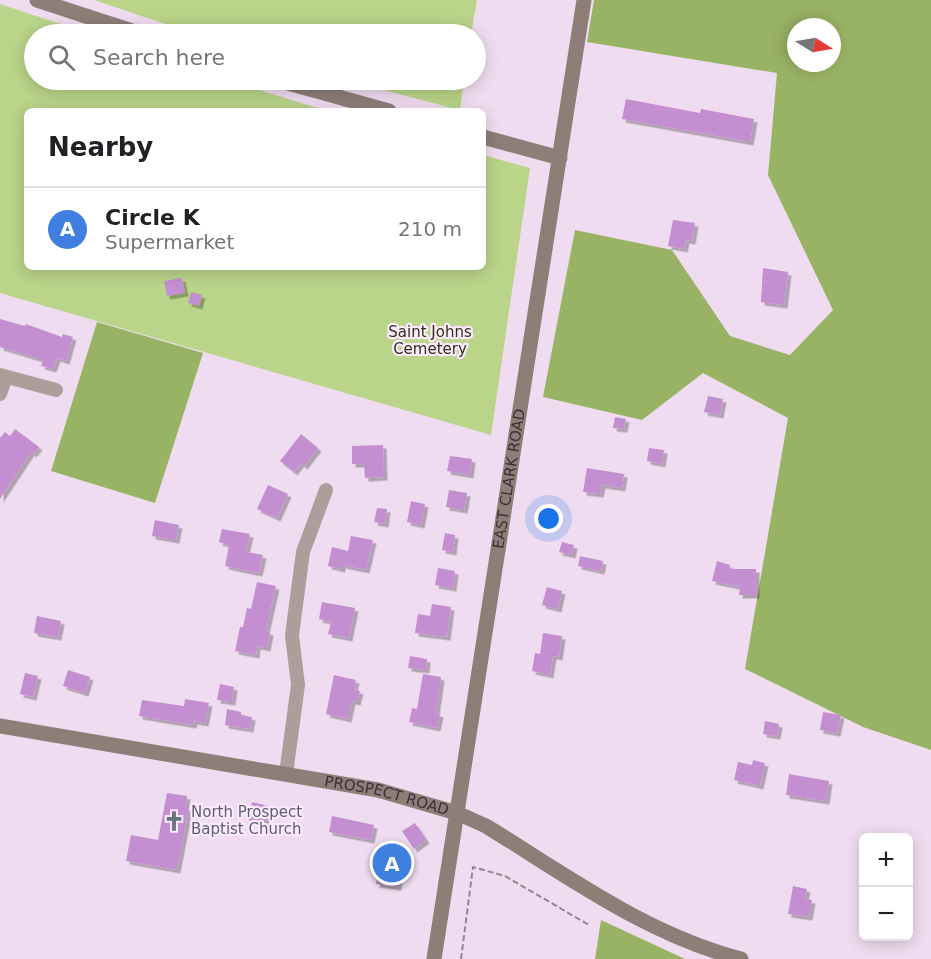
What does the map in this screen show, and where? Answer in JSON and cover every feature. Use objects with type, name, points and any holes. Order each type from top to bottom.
[{"type":"main road","points":[[37,0],[110,24]]},
{"type":"main road","name":"EAST CLARK ROAD","points":[[434,959],[584,0]]},
{"type":"main road","points":[[314,90],[378,108]]},
{"type":"main road","points":[[486,138],[560,158]]},
{"type":"main road","name":"PROSPECT ROAD","points":[[0,726],[378,790],[457,813],[486,826],[660,931],[700,948],[741,959]]},
{"type":"street","points":[[0,394],[3,376],[56,390]]},
{"type":"street","points":[[286,774],[298,685],[292,635],[303,552],[326,490]]},
{"type":"path","points":[[461,959],[473,867],[505,876],[589,926]]},
{"type":"green space","points":[[94,0],[477,0],[473,24],[165,24]]},
{"type":"green space","points":[[594,0],[931,0],[931,750],[863,727],[745,669],[788,418],[703,373],[642,420],[543,397],[575,230],[672,250],[730,336],[790,355],[833,310],[768,175],[777,73],[587,42]]},
{"type":"green space","name":"Saint Johns Cemetery","points":[[0,4],[61,24],[24,24],[24,90],[260,90],[317,108],[24,108],[24,270],[486,270],[486,156],[530,168],[491,435],[0,293]]},
{"type":"green space","points":[[383,90],[463,90],[460,108],[452,108]]},
{"type":"green space","points":[[97,322],[203,353],[155,503],[51,471]]},
{"type":"green space","points":[[601,920],[685,959],[595,959]]},
{"type":"building","points":[[626,99],[700,113],[701,109],[754,119],[750,142],[622,119]]},
{"type":"building","points":[[673,220],[695,223],[692,241],[686,240],[684,249],[668,246]]},
{"type":"building","points":[[763,268],[788,272],[784,305],[761,302]]},
{"type":"building","points":[[182,278],[185,293],[167,296],[164,281]]},
{"type":"building","points":[[191,292],[202,295],[199,306],[188,303]]},
{"type":"building","points":[[0,319],[25,326],[26,324],[62,337],[63,334],[73,337],[66,361],[57,358],[53,369],[41,366],[43,360],[0,347]]},
{"type":"building","points":[[708,396],[723,399],[720,415],[704,412]]},
{"type":"building","points":[[615,417],[626,419],[624,429],[613,428]]},
{"type":"building","points":[[15,429],[39,447],[33,454],[31,452],[0,499],[0,438],[5,432],[10,436]]},
{"type":"building","points":[[301,434],[318,448],[304,466],[301,463],[294,472],[280,461]]},
{"type":"building","points":[[383,445],[384,477],[365,478],[364,464],[352,464],[352,446]]},
{"type":"building","points":[[649,448],[664,450],[662,464],[647,461]]},
{"type":"building","points":[[450,456],[472,459],[470,475],[447,471]]},
{"type":"building","points":[[587,468],[624,474],[622,488],[602,485],[600,494],[583,492]]},
{"type":"building","points":[[268,485],[288,494],[277,518],[257,509]]},
{"type":"building","points":[[449,490],[467,493],[464,510],[446,507]]},
{"type":"building","points":[[411,501],[425,504],[421,525],[407,522]]},
{"type":"building","points":[[377,508],[387,509],[385,524],[374,522]]},
{"type":"building","points":[[155,520],[179,525],[176,540],[152,536]]},
{"type":"building","points":[[222,529],[250,534],[246,552],[263,555],[259,573],[225,566],[229,545],[219,542]]},
{"type":"building","points":[[445,533],[455,535],[453,552],[442,550]]},
{"type":"building","points":[[351,536],[373,540],[366,570],[342,565],[342,569],[328,566],[332,547],[348,551]]},
{"type":"building","points":[[562,542],[574,545],[572,555],[559,552]]},
{"type":"building","points":[[580,556],[603,561],[601,571],[578,566]]},
{"type":"building","points":[[717,561],[730,565],[729,569],[756,569],[756,595],[739,595],[740,587],[712,581]]},
{"type":"building","points":[[438,568],[455,571],[453,588],[435,585]]},
{"type":"building","points":[[257,582],[276,586],[266,631],[270,632],[267,648],[257,646],[256,655],[235,651],[240,627],[243,627],[247,608],[251,609]]},
{"type":"building","points":[[547,587],[562,591],[558,609],[542,605]]},
{"type":"building","points":[[322,602],[355,608],[349,638],[328,634],[331,622],[319,619]]},
{"type":"building","points":[[432,604],[451,607],[447,637],[415,633],[418,614],[430,616]]},
{"type":"building","points":[[37,616],[61,621],[58,637],[34,633]]},
{"type":"building","points":[[543,633],[562,636],[559,657],[553,656],[550,675],[532,671],[535,653],[540,654]]},
{"type":"building","points":[[410,656],[427,659],[426,670],[408,668]]},
{"type":"building","points":[[68,670],[90,677],[85,693],[63,686]]},
{"type":"building","points":[[25,673],[38,676],[33,697],[20,694]]},
{"type":"building","points":[[423,674],[441,677],[436,713],[440,714],[437,728],[409,722],[412,708],[417,709]]},
{"type":"building","points":[[334,675],[356,680],[354,689],[360,691],[357,702],[352,701],[348,719],[326,714]]},
{"type":"building","points":[[220,684],[234,687],[232,702],[217,700]]},
{"type":"building","points":[[185,699],[209,703],[205,723],[194,721],[193,725],[139,716],[142,700],[184,706]]},
{"type":"building","points":[[227,709],[252,717],[250,729],[225,725]]},
{"type":"building","points":[[823,712],[841,715],[837,733],[820,730]]},
{"type":"building","points":[[765,721],[779,724],[777,736],[763,734]]},
{"type":"building","points":[[753,760],[765,763],[760,786],[734,780],[738,762],[752,765]]},
{"type":"building","points":[[789,774],[829,781],[826,801],[786,795]]},
{"type":"building","name":"North Prospect Baptist Church","points":[[167,793],[187,796],[185,807],[189,807],[177,870],[126,861],[131,835],[158,840]]},
{"type":"building","points":[[252,802],[269,806],[265,824],[248,820]]},
{"type":"building","points":[[332,816],[374,825],[371,840],[329,832]]},
{"type":"building","points":[[415,823],[426,840],[414,849],[402,831]]},
{"type":"building","points":[[382,845],[404,849],[398,887],[376,884]]},
{"type":"building","points":[[793,886],[807,889],[805,899],[812,900],[809,917],[788,914]]},
{"type":"place","name":"North Prospect Baptist Church","points":[[174,821]]},
{"type":"place","name":"Circle K","points":[[392,863]]}]
